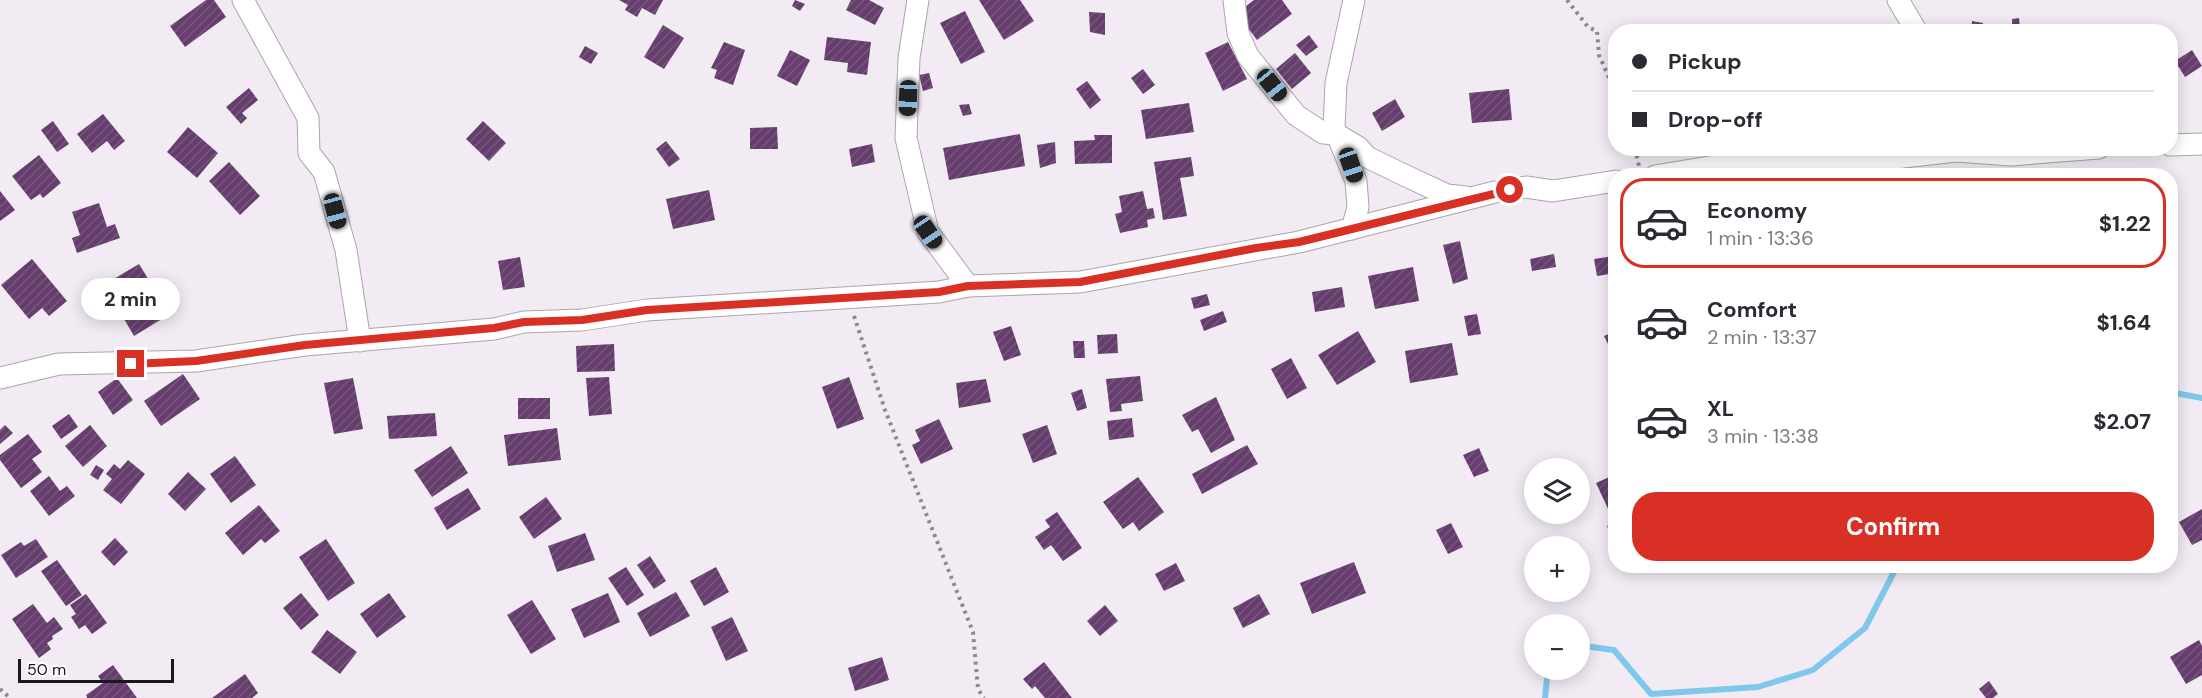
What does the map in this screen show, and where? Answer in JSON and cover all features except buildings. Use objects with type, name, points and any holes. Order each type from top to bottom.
[{"type":"street","points":[[243,0],[251,18],[276,56],[308,118],[309,153],[324,172],[343,239],[360,341]]},
{"type":"street","points":[[918,0],[909,58],[906,138],[928,232],[968,286]]},
{"type":"street","points":[[1234,0],[1238,33],[1248,56],[1296,115],[1323,132],[1336,134],[1358,147],[1367,157],[1439,191],[1448,195],[1474,197]]},
{"type":"street","points":[[1352,229],[1358,207],[1356,181],[1336,134],[1336,83],[1354,0]]},
{"type":"street","points":[[1898,0],[1912,24]]},
{"type":"street","points":[[2178,145],[2202,144]]},
{"type":"street","points":[[1703,168],[1868,161],[1908,156]]},
{"type":"street","points":[[0,378],[59,364],[196,361],[305,345],[494,328],[524,322],[582,320],[647,310],[939,292],[968,286],[1080,282],[1256,248],[1299,242],[1474,197],[1526,187],[1553,191],[1608,183]]},
{"type":"path","points":[[1567,0],[1588,27],[1597,31],[1599,55],[1608,76]]},
{"type":"path","points":[[849,298],[885,410],[973,632],[978,689],[984,698]]},
{"type":"path","points":[[0,689],[10,698]]},
{"type":"waterway","points":[[2178,394],[2202,398]]},
{"type":"waterway","points":[[1590,647],[1614,650],[1651,694],[1758,687],[1813,670],[1865,628],[1893,573]]},
{"type":"waterway","points":[[1545,698],[1547,680]]},
{"type":"route","points":[[131,364],[196,361],[305,345],[494,328],[524,322],[582,320],[647,310],[939,292],[968,286],[1080,282],[1256,248],[1299,242],[1510,190]]}]
